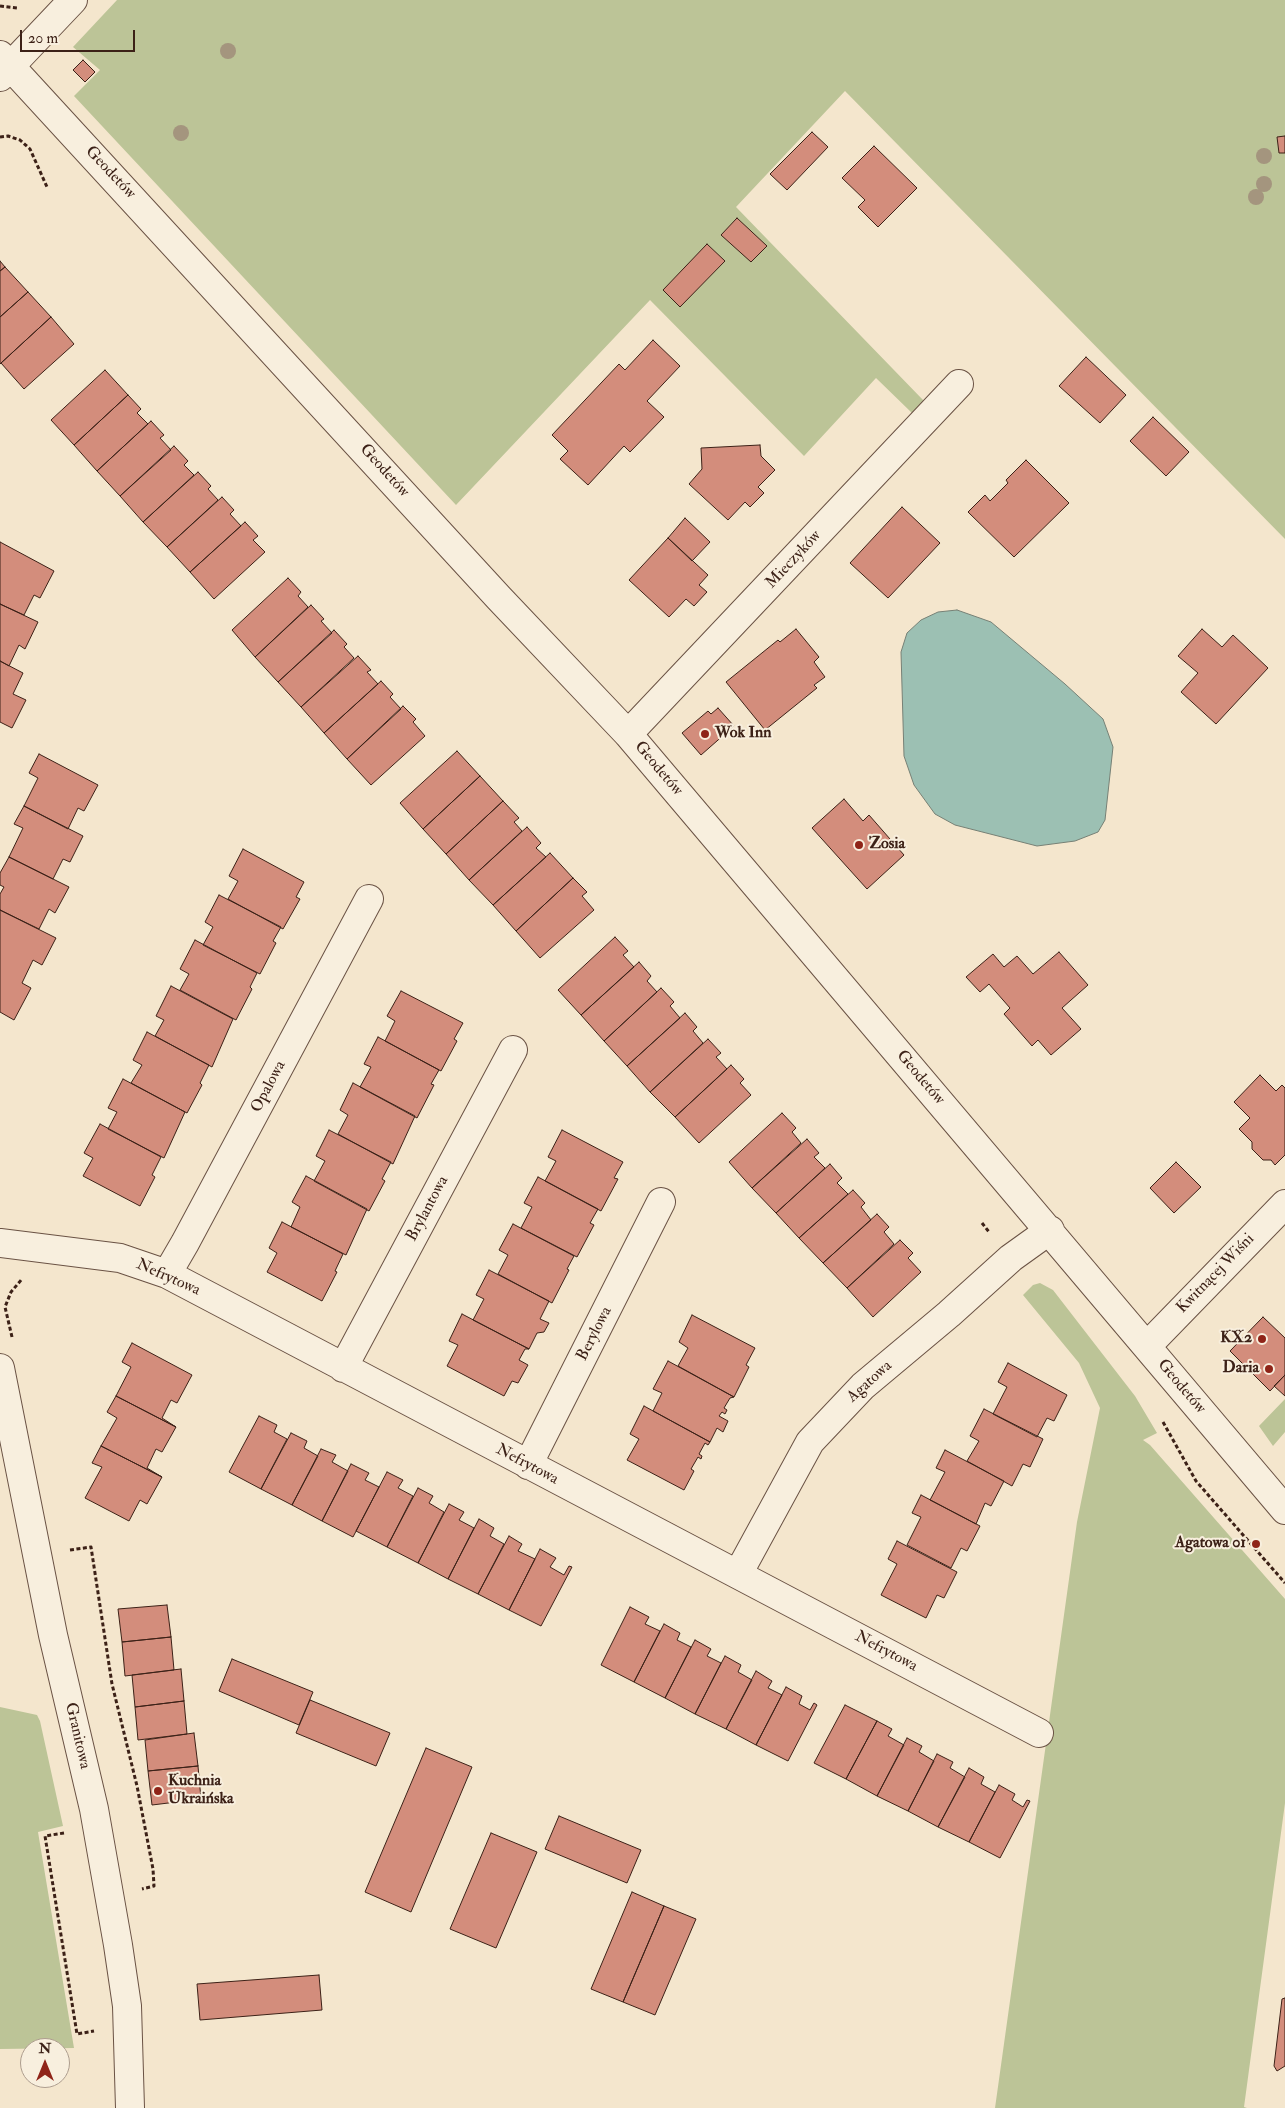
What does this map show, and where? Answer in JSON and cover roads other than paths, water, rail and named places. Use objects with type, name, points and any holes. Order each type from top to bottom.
[{"type":"street","points":[[4,66],[73,0]]},
{"type":"street","name":"Geodetów","points":[[4,66],[628,734],[1050,1230],[1285,1510]]},
{"type":"street","name":"Mieczyków","points":[[628,734],[959,384]]},
{"type":"street","name":"Opalowa","points":[[167,1274],[368,899]]},
{"type":"street","name":"Brylantowa","points":[[343,1368],[513,1050]]},
{"type":"street","name":"Berylowa","points":[[528,1465],[661,1202]]},
{"type":"street","name":"Kwitnącej Wiśni","points":[[1147,1346],[1285,1204]]},
{"type":"street","name":"Agatowa","points":[[738,1574],[810,1442],[863,1386],[949,1314],[1011,1258],[1050,1230]]},
{"type":"street","name":"Nefrytowa","points":[[0,1243],[120,1258],[167,1274],[1039,1733]]},
{"type":"street","name":"Granitowa","points":[[7,1357],[53,1635],[94,1809],[118,1945],[127,2006],[130,2108]]},
{"type":"water","points":[[957,610],[991,622],[1065,684],[1103,719],[1113,747],[1105,820],[1098,832],[1075,841],[1037,846],[955,825],[935,814],[914,785],[904,756],[901,652],[907,633],[921,620],[938,612]]},
{"type":"place","name":"Wok Inn","points":[[705,734]]},
{"type":"place","name":"Zosia","points":[[859,845]]},
{"type":"place","name":"KX2","points":[[1262,1339]]},
{"type":"place","name":"Daria","points":[[1269,1369]]},
{"type":"place","name":"Agatowa 01","points":[[1256,1544]]},
{"type":"place","name":"Kuchnia Ukraińska","points":[[158,1791]]}]
